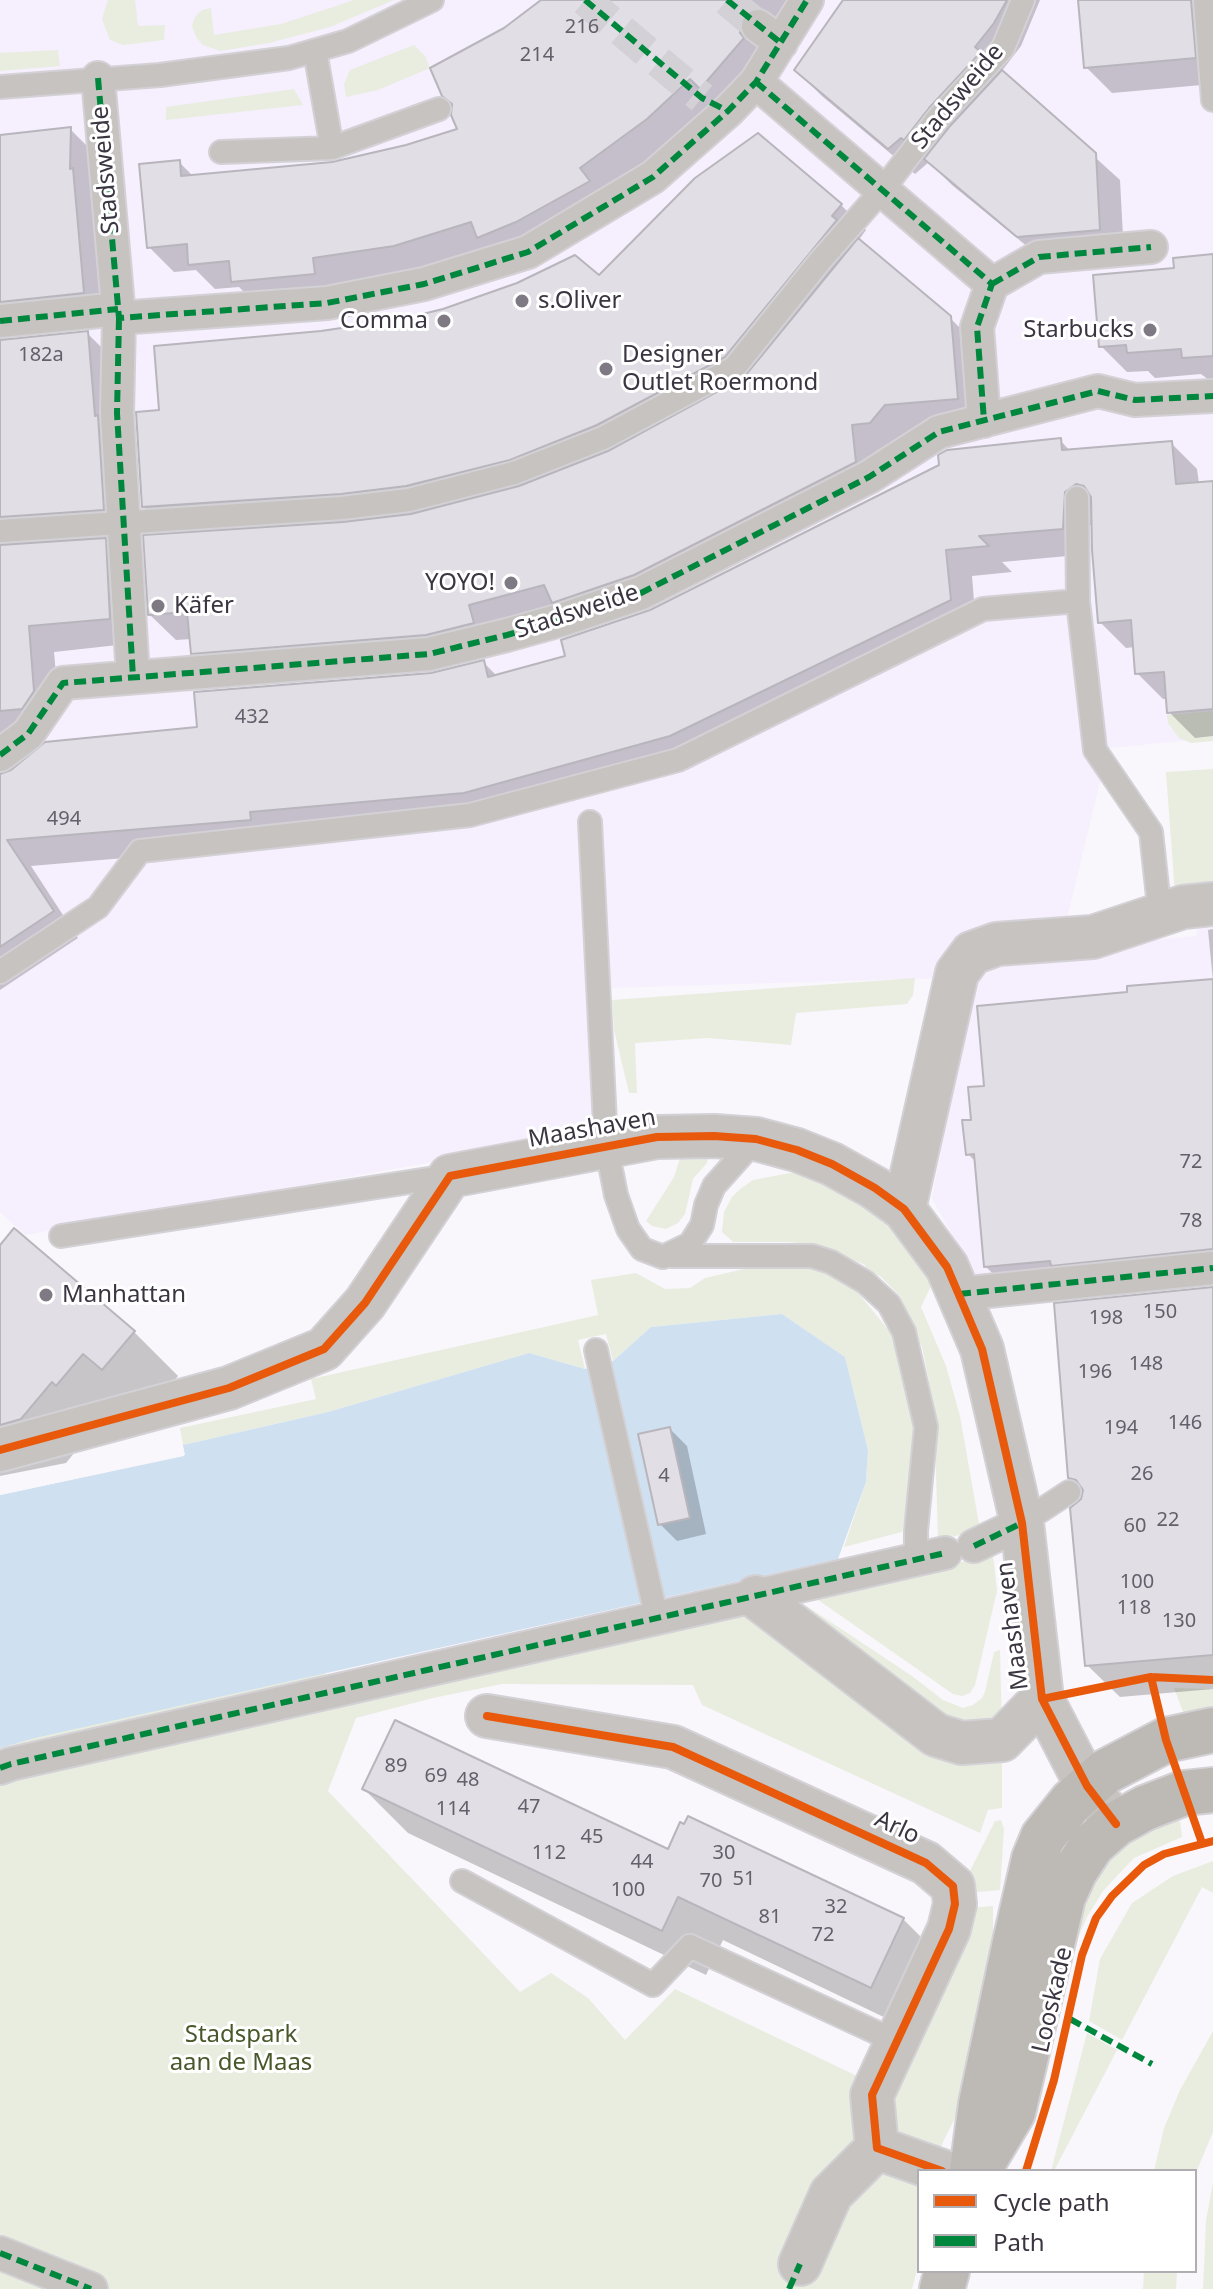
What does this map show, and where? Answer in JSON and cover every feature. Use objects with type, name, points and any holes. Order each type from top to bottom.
[{"type":"main road","name":"Looskade","points":[[975,2169],[981,2104],[1034,1859],[1043,1837],[1056,1818],[1087,1786],[1114,1767],[1166,1740],[1213,1730]]},
{"type":"main road","name":"Looskade","points":[[976,2169],[1013,2112],[1063,1897],[1075,1871],[1092,1845],[1116,1824],[1145,1808],[1184,1793],[1213,1790]]},
{"type":"street","points":[[0,321],[327,303],[424,284],[528,252],[653,177],[715,104],[756,82],[770,34],[807,0]]},
{"type":"street","name":"Stadsweide","points":[[98,78],[118,314],[117,413],[133,677]]},
{"type":"street","points":[[756,82],[992,284]]},
{"type":"street","points":[[984,421],[977,327],[992,284],[1039,257],[1151,247]]},
{"type":"street","name":"Stadsweide","points":[[0,755],[28,734],[63,683],[429,654],[561,620],[641,593],[869,477],[939,432],[1098,391],[1135,400],[1213,396]]},
{"type":"street","points":[[904,1209],[957,973],[972,953],[997,944],[1093,937],[1183,907],[1213,904]]},
{"type":"street","name":"Maashaven","points":[[450,1176],[606,1144],[657,1137],[756,1139],[832,1164],[875,1188],[904,1209],[947,1267],[982,1349],[1022,1523],[1042,1699],[1087,1786]]},
{"type":"street","points":[[0,1450],[229,1388],[324,1349],[365,1303],[450,1176]]},
{"type":"street","points":[[959,1294],[1213,1268]]},
{"type":"street","points":[[0,1768],[655,1612],[756,1597],[945,1553],[1022,1523]]},
{"type":"street","points":[[756,1597],[936,1735],[962,1743],[1002,1740],[1042,1699]]},
{"type":"street","name":"Arlo","points":[[487,1716],[673,1747],[926,1863],[953,1886],[955,1904],[949,1929],[872,2095],[877,2148]]},
{"type":"street","points":[[1087,1786],[1116,1824]]},
{"type":"street","points":[[795,2276],[831,2194],[877,2148],[936,2169]]},
{"type":"street","points":[[0,2253],[91,2289]]},
{"type":"lane","points":[[0,87],[160,75],[289,58],[348,41],[432,0]]},
{"type":"lane","name":"Stadsweide","points":[[0,531],[342,508],[409,500],[514,473],[603,438],[734,368],[939,117],[1003,48],[1023,0]]},
{"type":"lane","points":[[1205,0],[1213,100]]},
{"type":"lane","points":[[315,51],[332,148]]},
{"type":"lane","points":[[221,152],[332,148],[439,109]]},
{"type":"lane","points":[[1077,498],[1078,601],[1095,750],[1151,832],[1160,915]]},
{"type":"lane","points":[[0,972],[98,907],[140,851],[470,815],[500,808],[678,760],[983,609],[1078,601]]},
{"type":"lane","points":[[590,822],[606,1144],[616,1195],[628,1229],[642,1249],[663,1257],[812,1256],[831,1262],[865,1282],[889,1304],[904,1332],[926,1427],[916,1531],[945,1553]]},
{"type":"lane","points":[[663,1257],[690,1244],[702,1225],[714,1186],[756,1139]]},
{"type":"lane","points":[[61,1236],[450,1176]]},
{"type":"lane","points":[[596,1350],[655,1612]]},
{"type":"lane","points":[[1022,1523],[1069,1492]]},
{"type":"lane","points":[[462,1881],[653,1985],[690,1946],[897,2042]]},
{"type":"shaded area","name":"Designer Outlet Roermond","points":[[0,0],[1213,0],[1213,738],[1108,748],[1066,923],[942,978],[605,988],[611,1130],[25,1235],[0,1212]]},
{"type":"shaded area","points":[[1213,913],[1213,1276],[980,1287],[932,1198],[974,980],[993,956],[1196,936],[1202,914]]},
{"type":"green space","points":[[108,0],[135,0],[138,26],[165,25],[164,40],[123,45],[110,40],[102,19]]},
{"type":"green space","points":[[354,0],[394,0],[330,27],[269,43],[220,51],[203,45],[192,26],[202,10],[211,8],[214,35],[281,24]]},
{"type":"green space","points":[[414,45],[425,56],[430,68],[378,90],[346,97],[344,84],[350,70]]},
{"type":"green space","points":[[58,50],[60,66],[0,71],[0,53]]},
{"type":"green space","points":[[294,89],[303,105],[166,120],[166,107]]},
{"type":"green space","points":[[1213,711],[1213,741],[1191,743],[1179,738],[1168,723],[1167,715]]},
{"type":"green space","points":[[1213,769],[1213,890],[1175,894],[1166,772]]},
{"type":"green space","points":[[915,978],[913,995],[907,1004],[796,1013],[791,1045],[708,1038],[635,1043],[637,1093],[629,1093],[614,1030],[612,1000]]},
{"type":"green space","points":[[708,1156],[707,1163],[693,1179],[685,1214],[678,1223],[666,1229],[652,1226],[646,1221],[674,1177],[680,1158]]},
{"type":"green space","points":[[795,1172],[825,1182],[852,1197],[887,1224],[924,1270],[931,1286],[921,1307],[946,1366],[960,1416],[979,1524],[977,1531],[938,1540],[934,1406],[922,1347],[900,1296],[880,1276],[869,1274],[865,1265],[818,1245],[733,1242],[722,1232],[724,1212],[740,1189],[753,1180]]},
{"type":"green space","points":[[761,1265],[802,1266],[830,1272],[859,1294],[895,1338],[918,1426],[918,1452],[902,1532],[844,1547],[866,1482],[868,1450],[845,1357],[782,1314],[651,1327],[613,1361],[606,1334],[578,1340],[585,1369],[529,1353],[328,1412],[183,1445],[180,1428],[316,1399],[311,1379],[598,1315],[591,1280],[636,1273],[665,1289],[690,1288],[705,1278]]},
{"type":"green space","points":[[993,1555],[997,1591],[975,1685],[970,1693],[962,1696],[953,1694],[811,1595]]},
{"type":"green space","points":[[796,1599],[943,1700],[963,1708],[982,1698],[994,1652],[1000,1650],[1002,1730],[968,1732],[782,1602]]},
{"type":"green space","name":"Stadspark aan de Maas","points":[[741,1611],[1002,1750],[1002,1808],[988,1810],[980,1833],[702,1705],[693,1685],[502,1684],[356,1718],[328,1791],[520,1992],[551,1973],[588,1998],[625,2040],[675,1989],[857,2076],[893,2082],[969,1908],[993,1906],[993,1948],[960,2108],[934,2169],[917,2169],[917,2270],[912,2289],[0,2289],[0,1745],[325,1671],[332,1705]]},
{"type":"green space","points":[[1174,1688],[1213,1689],[1213,1720],[1188,1725]]},
{"type":"green space","points":[[1179,1812],[1182,1837],[1134,1858],[1103,1891],[1087,1917],[1072,1952],[1040,2092],[1030,2087],[1093,1873],[1141,1830]]},
{"type":"green space","points":[[1001,1820],[1004,1829],[1000,1890],[966,1893],[964,1883],[995,1821]]},
{"type":"green space","points":[[1213,1861],[1213,1893],[1202,1887],[1122,2040],[1089,2021],[1100,1959],[1132,1903],[1173,1876]]},
{"type":"green space","points":[[1213,2031],[1213,2132],[1197,2170],[1154,2169],[1164,2128],[1180,2090]]},
{"type":"green space","points":[[1087,2033],[1117,2050],[1055,2169],[1052,2169]]},
{"type":"green space","points":[[1213,2182],[1213,2289],[1203,2289],[1206,2221]]},
{"type":"green space","points":[[1144,2273],[1177,2273],[1176,2289],[1143,2289]]},
{"type":"water","points":[[782,1314],[845,1357],[868,1450],[866,1482],[838,1559],[0,1748],[0,1495],[184,1456],[183,1445],[328,1412],[529,1353],[585,1369],[613,1361],[651,1327]]},
{"type":"pier","points":[[182,1441],[185,1455],[0,1495],[0,1491],[180,1452],[179,1444]]},
{"type":"building","points":[[541,0],[752,0],[740,19],[740,33],[744,38],[700,89],[690,79],[647,119],[580,168],[590,181],[516,222],[477,238],[471,222],[394,246],[313,258],[315,274],[231,282],[229,261],[188,265],[187,244],[147,248],[139,164],[180,160],[181,176],[332,162],[406,145],[457,129],[451,115],[452,104],[442,96],[430,68],[504,28]]},
{"type":"building","points":[[843,0],[1007,0],[975,47],[981,52],[904,140],[901,138],[888,149],[794,70]]},
{"type":"building","points":[[1078,0],[1191,0],[1196,58],[1084,68]]},
{"type":"building","points":[[1002,70],[1096,153],[1100,230],[1017,237],[924,159]]},
{"type":"building","points":[[71,127],[70,169],[73,168],[84,293],[0,302],[0,135]]},
{"type":"building","points":[[758,133],[842,204],[832,216],[837,220],[725,357],[597,425],[510,460],[406,486],[341,494],[142,507],[136,412],[159,410],[154,346],[321,331],[402,319],[443,309],[517,283],[575,255],[599,275],[695,178]]},
{"type":"building","points":[[858,238],[951,316],[958,399],[885,405],[870,423],[852,425],[856,462],[634,575],[552,603],[544,585],[469,605],[474,623],[426,635],[191,654],[187,612],[148,615],[143,535],[343,522],[411,514],[519,486],[608,451],[744,377]]},
{"type":"building","points":[[1213,254],[1213,356],[1182,358],[1181,349],[1127,353],[1126,345],[1099,347],[1093,275],[1174,268],[1173,258]]},
{"type":"building","points":[[88,331],[95,416],[98,415],[104,510],[0,517],[0,340]]},
{"type":"building","points":[[1061,438],[1062,450],[1172,441],[1176,484],[1213,481],[1213,709],[1167,713],[1164,672],[1135,674],[1131,620],[1098,623],[1091,497],[1084,486],[1076,484],[1065,492],[1063,529],[979,536],[989,546],[946,550],[951,600],[670,736],[464,793],[250,812],[251,820],[7,840],[54,911],[0,947],[0,774],[11,770],[45,742],[197,727],[194,692],[431,673],[484,660],[488,677],[565,656],[561,640],[650,610],[939,465],[938,455],[947,450]]},
{"type":"building","points":[[106,538],[110,619],[29,626],[34,691],[22,709],[0,711],[0,545]]},
{"type":"building","points":[[1213,979],[1213,1249],[1051,1266],[1050,1261],[984,1267],[974,1154],[966,1155],[962,1120],[971,1120],[968,1087],[984,1086],[977,1006],[1127,992],[1127,986]]},
{"type":"building","name":"Manhattan","points":[[14,1228],[135,1331],[102,1370],[83,1354],[56,1386],[52,1382],[21,1419],[0,1425],[0,1245]]},
{"type":"building","points":[[1213,1287],[1213,1655],[1085,1666],[1070,1508],[1081,1499],[1083,1490],[1076,1480],[1068,1478],[1054,1303]]},
{"type":"building","points":[[670,1427],[690,1518],[658,1525],[638,1434]]},
{"type":"building","points":[[395,1720],[668,1849],[680,1822],[684,1824],[688,1816],[904,1918],[871,1988],[678,1897],[662,1931],[362,1789]]},
{"type":"tunnel","points":[[585,0],[702,98]]},
{"type":"tunnel","points":[[727,0],[758,26]]},
{"type":"marked path","points":[[585,0],[702,98],[728,111]]},
{"type":"marked path","points":[[727,0],[781,43]]},
{"type":"marked path","points":[[98,78],[119,318],[327,303],[424,284],[528,252],[653,177],[756,82],[807,0]]},
{"type":"marked path","points":[[756,82],[992,284],[977,327],[984,421]]},
{"type":"marked path","points":[[992,284],[1039,257],[1151,247]]},
{"type":"marked path","points":[[0,321],[118,309]]},
{"type":"marked path","points":[[119,318],[117,413],[133,677]]},
{"type":"marked path","points":[[0,755],[28,734],[63,683],[429,654],[507,635],[641,593],[869,477],[939,432],[1098,391],[1135,400],[1213,396]]},
{"type":"marked path","points":[[959,1294],[1213,1268]]},
{"type":"marked path","points":[[974,1546],[1022,1523]]},
{"type":"marked path","points":[[0,1768],[945,1553]]},
{"type":"marked path","points":[[1070,2019],[1152,2064]]},
{"type":"marked path","points":[[0,2253],[91,2289]]},
{"type":"marked path","points":[[789,2289],[800,2264]]},
{"type":"cycle path","points":[[0,1450],[229,1388],[324,1349],[365,1303],[450,1176],[657,1137],[756,1139],[797,1150],[832,1164],[875,1188],[904,1209],[947,1267],[982,1349],[1022,1523],[1042,1699],[1087,1786],[1116,1824]]},
{"type":"cycle path","points":[[1151,1677],[1166,1740],[1202,1843]]},
{"type":"cycle path","points":[[1042,1699],[1151,1677],[1213,1680]]},
{"type":"cycle path","points":[[487,1716],[673,1747],[926,1863],[953,1886],[955,1904],[949,1929],[872,2095],[877,2148],[936,2169]]},
{"type":"cycle path","points":[[1027,2169],[1054,2080],[1082,1955],[1096,1918],[1112,1896],[1144,1865],[1164,1854],[1213,1841]]},
{"type":"place","name":"s.Oliver","points":[[522,301]]},
{"type":"place","name":"Comma","points":[[444,321]]},
{"type":"place","name":"Starbucks","points":[[1150,330]]},
{"type":"place","name":"Designer Outlet Roermond","points":[[606,369]]},
{"type":"place","name":"YOYO!","points":[[511,583]]},
{"type":"place","name":"Käfer","points":[[158,606]]},
{"type":"place","name":"Manhattan","points":[[46,1295]]}]
